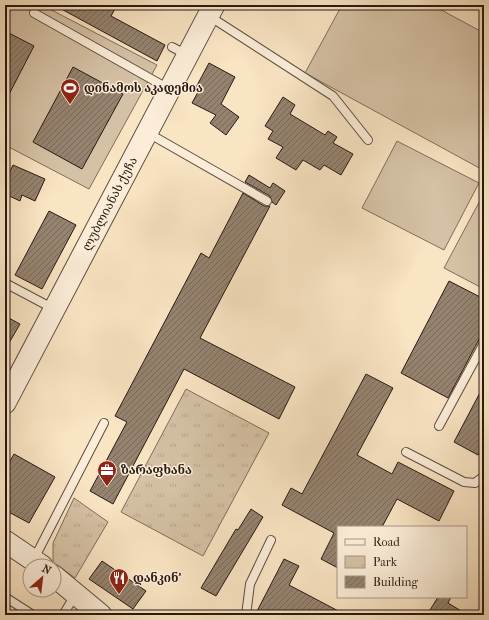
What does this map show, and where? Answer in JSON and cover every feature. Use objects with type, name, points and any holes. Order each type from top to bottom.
[{"type":"street","name":"ლუბლიანას ქუჩა","points":[[5,403],[170,89],[180,51],[211,10]]},
{"type":"street","points":[[5,541],[32,558]]},
{"type":"street","points":[[62,583],[101,615]]},
{"type":"lane","points":[[211,10],[333,96],[368,140]]},
{"type":"lane","points":[[34,13],[170,89]]},
{"type":"lane","points":[[147,133],[267,201]]},
{"type":"lane","points":[[5,283],[54,309]]},
{"type":"lane","points":[[439,426],[484,343]]},
{"type":"lane","points":[[40,558],[104,423]]},
{"type":"lane","points":[[406,452],[464,482],[475,483],[484,476]]},
{"type":"lane","points":[[246,615],[250,584],[271,540]]},
{"type":"lane","points":[[64,615],[75,595]]},
{"type":"lane","points":[[5,597],[33,615]]},
{"type":"green space","name":"დინამოს აკადემია","points":[[5,5],[42,5],[157,65],[89,189],[5,145]]},
{"type":"green space","points":[[342,5],[432,5],[484,33],[483,170],[305,73]]},
{"type":"green space","points":[[397,141],[479,183],[444,250],[362,208]]},
{"type":"green space","points":[[484,193],[484,289],[444,268]]},
{"type":"green space","points":[[186,389],[269,433],[203,556],[121,512]]},
{"type":"green space","points":[[74,498],[108,522],[75,578],[62,569],[62,558],[53,558],[53,543]]},
{"type":"building","points":[[54,5],[117,5],[111,16],[165,45],[157,61]]},
{"type":"building","points":[[5,31],[34,46],[5,102]]},
{"type":"building","points":[[209,63],[235,77],[221,104],[239,117],[226,135],[210,123],[216,115],[192,103],[198,92],[194,91]]},
{"type":"building","points":[[73,67],[123,94],[82,169],[33,142]]},
{"type":"building","points":[[283,97],[295,105],[290,114],[325,135],[328,131],[337,137],[333,143],[353,154],[341,175],[324,165],[320,170],[303,160],[296,170],[276,158],[283,147],[268,139],[273,131],[265,126]]},
{"type":"building","points":[[13,165],[45,179],[35,201],[22,195],[20,201],[5,194],[5,182]]},
{"type":"building","points":[[249,175],[270,188],[273,183],[285,191],[276,205],[272,202],[270,196],[245,182]]},
{"type":"building","points":[[243,193],[264,206],[270,206],[200,338],[295,387],[279,419],[184,369],[113,504],[90,491],[127,422],[115,416],[201,253],[209,258]]},
{"type":"building","points":[[49,211],[76,225],[42,289],[15,275]]},
{"type":"building","points":[[449,281],[484,299],[484,330],[448,398],[401,373]]},
{"type":"building","points":[[5,316],[20,324],[5,350]]},
{"type":"building","points":[[366,374],[393,388],[357,455],[392,474],[398,462],[454,491],[439,521],[397,499],[383,526],[337,526],[337,567],[321,559],[334,533],[282,505],[291,488],[302,494]]},
{"type":"building","points":[[484,385],[484,443],[478,455],[454,442]]},
{"type":"building","points":[[14,454],[55,477],[29,523],[5,510],[5,470]]},
{"type":"building","points":[[251,509],[263,517],[216,596],[201,588],[236,529],[238,530]]},
{"type":"building","points":[[284,559],[299,566],[289,585],[346,615],[255,615]]},
{"type":"building","points":[[102,561],[146,591],[133,609],[89,579]]},
{"type":"building","points":[[437,598],[450,598],[448,603],[468,615],[427,615]]},
{"type":"place","name":"დინამოს აკადემია","points":[[70,105]]},
{"type":"place","name":"ზარაფხანა","points":[[107,487]]},
{"type":"place","name":"დანკინ'","points":[[119,595]]}]
